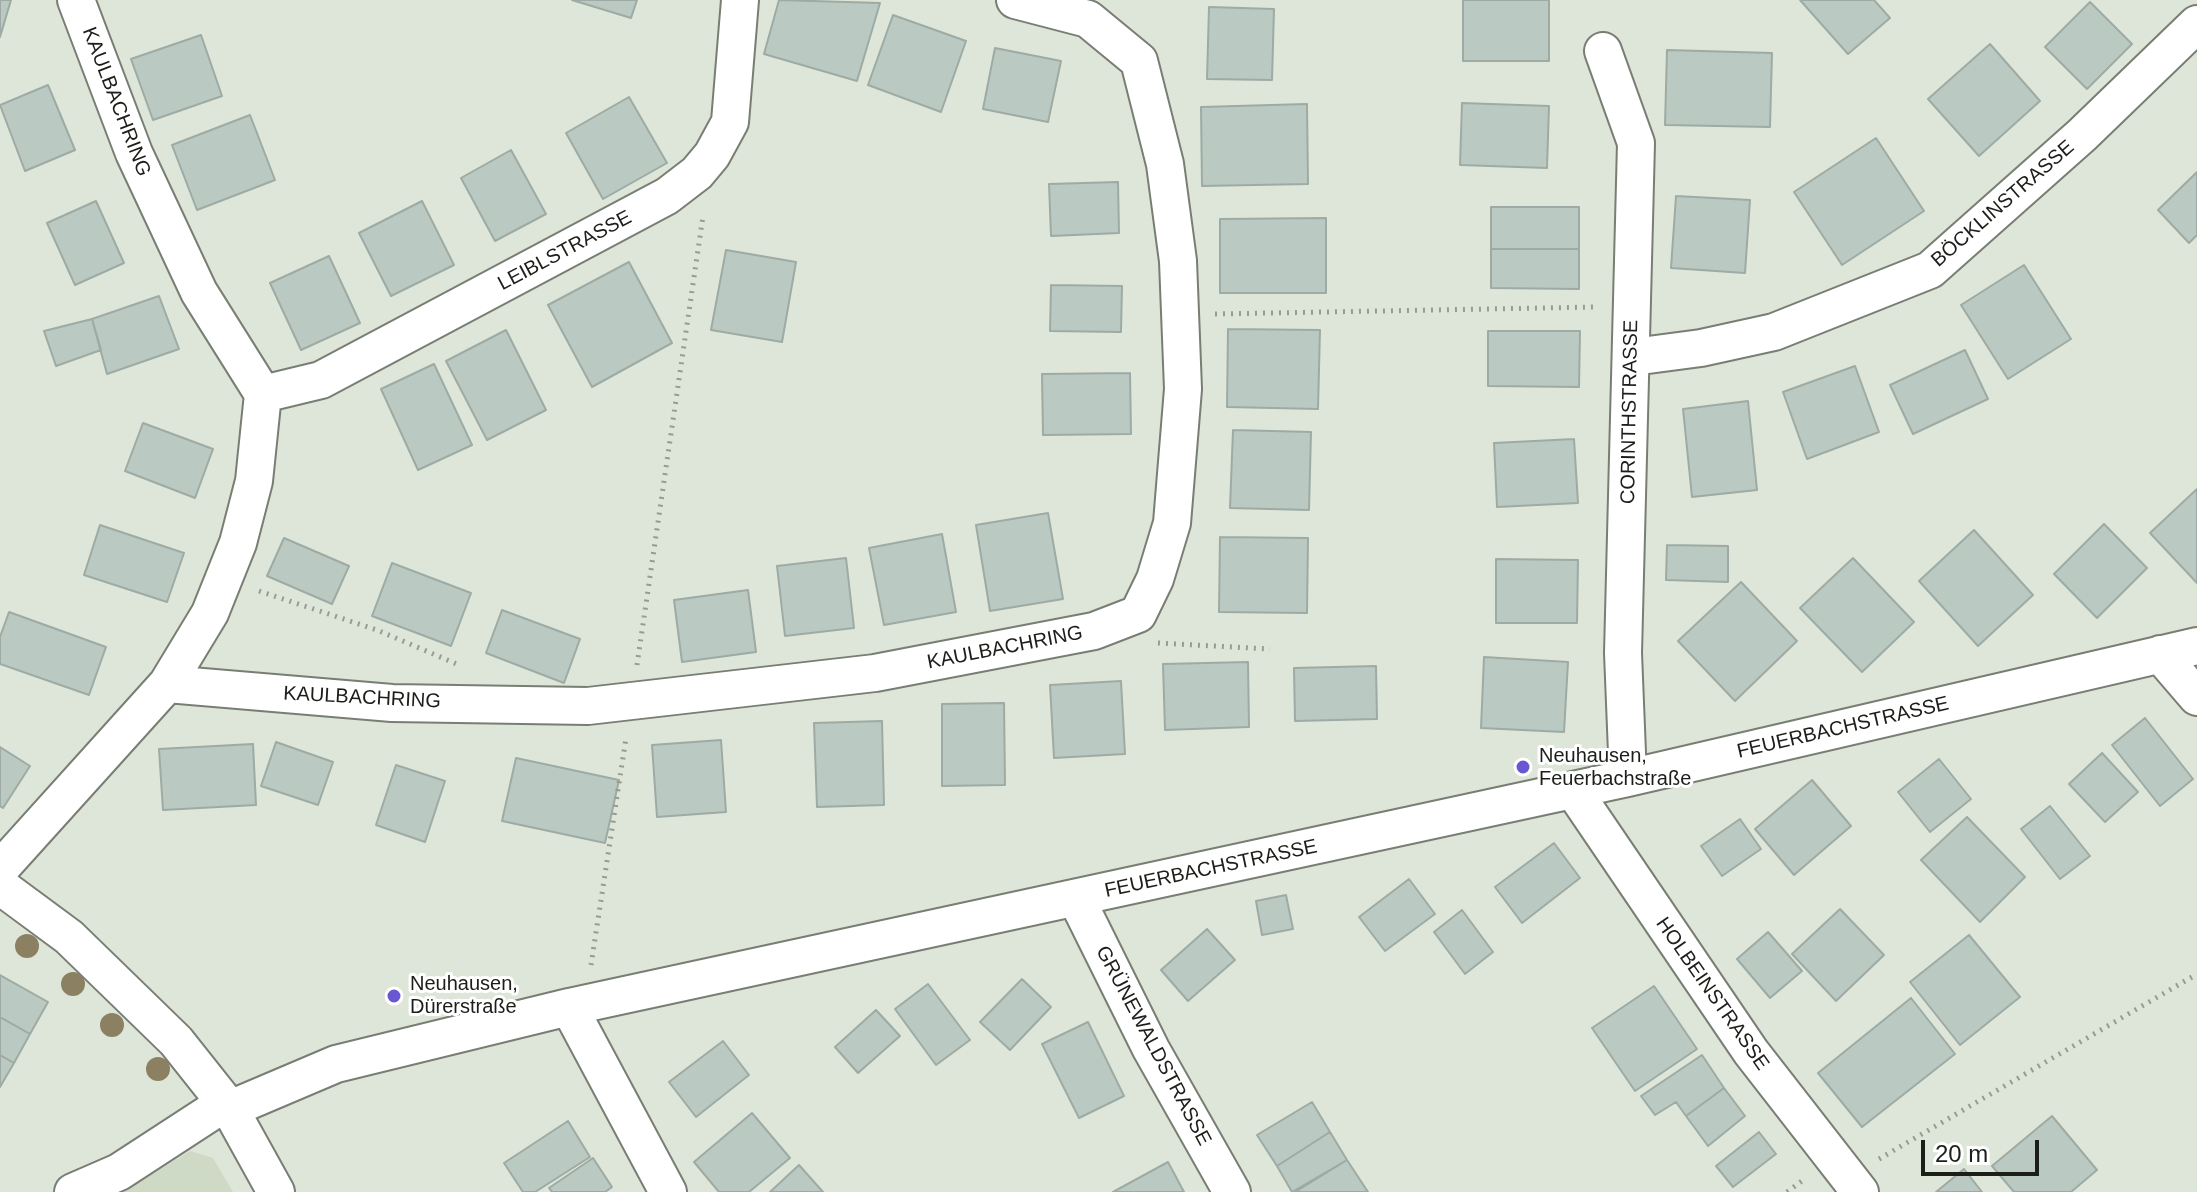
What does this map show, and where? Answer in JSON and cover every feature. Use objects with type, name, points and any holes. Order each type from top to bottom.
[{"type":"street","name":"KAULBACHRING","points":[[76,0],[147,181],[199,292],[263,394]]},
{"type":"street","name":"LEIBLSTRASSE","points":[[263,394],[321,380],[667,196],[697,173],[712,155],[730,122],[740,0]]},
{"type":"street","points":[[1015,0],[1088,19],[1139,61],[1165,164],[1182,315],[1183,389],[1172,523],[1155,579],[1138,614],[1127,618]]},
{"type":"street","name":"BÖCKLINSTRASSE","points":[[1633,357],[1701,348],[1774,332],[1930,270],[2082,135],[2196,25]]},
{"type":"street","name":"CORINTHSTRASSE","points":[[1603,51],[1636,143],[1633,357],[1623,653],[1628,778]]},
{"type":"street","points":[[0,869],[167,684],[210,613],[238,543],[254,481],[263,394]]},
{"type":"street","name":"KAULBACHRING","points":[[167,684],[392,703],[588,706],[875,673],[1094,631],[1127,618]]},
{"type":"street","name":"FEUERBACHSTRASSE","points":[[73,1192],[119,1172],[228,1106],[336,1064],[577,1006],[1628,778],[2197,646]]},
{"type":"street","points":[[2160,654],[2197,697]]},
{"type":"street","name":"HOLBEINSTRASSE","points":[[1573,790],[1751,1052],[1854,1185]]},
{"type":"street","points":[[0,886],[69,937],[176,1041],[228,1106],[276,1192]]},
{"type":"street","name":"GRÜNEWALDSTRASSE","points":[[1076,898],[1151,1049],[1232,1192]]},
{"type":"street","points":[[577,1006],[668,1192]]},
{"type":"path","points":[[577,1006],[631,703],[712,155]]},
{"type":"path","points":[[1182,315],[1632,307]]},
{"type":"path","points":[[223,580],[377,630],[469,669]]},
{"type":"path","points":[[1127,618],[1154,643],[1270,649]]},
{"type":"path","points":[[1854,1185],[2197,974]]},
{"type":"shaded area","points":[[190,1151],[213,1158],[233,1192],[124,1192]]},
{"type":"building","points":[[0,0],[11,0],[0,37]]},
{"type":"building","points":[[572,0],[637,0],[631,18]]},
{"type":"building","points":[[779,0],[880,3],[857,81],[764,54]]},
{"type":"building","points":[[1463,0],[1549,0],[1549,61],[1463,61]]},
{"type":"building","points":[[1800,0],[1874,0],[1890,18],[1848,54]]},
{"type":"building","points":[[2090,2],[2132,44],[2087,89],[2045,47]]},
{"type":"building","points":[[1209,7],[1274,9],[1272,80],[1207,79]]},
{"type":"building","points":[[893,15],[966,41],[941,112],[868,85]]},
{"type":"building","points":[[201,35],[222,96],[153,120],[131,59]]},
{"type":"building","points":[[1990,44],[2040,101],[1979,156],[1928,99]]},
{"type":"building","points":[[995,48],[1061,61],[1048,122],[983,109]]},
{"type":"building","points":[[1667,50],[1772,53],[1770,127],[1665,125]]},
{"type":"building","points":[[48,85],[75,150],[25,171],[0,105]]},
{"type":"building","points":[[629,97],[667,163],[603,199],[566,133]]},
{"type":"building","points":[[1462,103],[1549,106],[1547,168],[1460,165]]},
{"type":"building","points":[[1307,104],[1308,184],[1202,186],[1201,107]]},
{"type":"building","points":[[250,115],[275,180],[197,210],[172,145]]},
{"type":"building","points":[[1876,138],[1924,211],[1842,265],[1794,192]]},
{"type":"building","points":[[511,150],[546,214],[495,241],[461,178]]},
{"type":"building","points":[[2197,172],[2197,235],[2189,243],[2158,210]]},
{"type":"building","points":[[1118,182],[1119,233],[1051,236],[1049,184]]},
{"type":"building","points":[[1676,196],[1750,200],[1745,273],[1671,268]]},
{"type":"building","points":[[96,201],[124,263],[75,285],[47,223]]},
{"type":"building","points":[[422,201],[454,265],[391,296],[359,233]]},
{"type":"building","points":[[1491,207],[1579,207],[1579,249],[1491,249]]},
{"type":"building","points":[[1326,218],[1326,293],[1220,293],[1220,219]]},
{"type":"building","points":[[1491,249],[1579,249],[1579,289],[1491,288]]},
{"type":"building","points":[[726,250],[796,262],[782,342],[711,330]]},
{"type":"building","points":[[329,256],[360,323],[301,350],[270,283]]},
{"type":"building","points":[[629,262],[672,343],[592,387],[548,305]]},
{"type":"building","points":[[2024,265],[2071,339],[2008,379],[1961,305]]},
{"type":"building","points":[[1051,285],[1122,286],[1121,332],[1050,331]]},
{"type":"building","points":[[159,296],[179,349],[107,374],[92,319]]},
{"type":"building","points":[[92,319],[101,350],[56,366],[44,331]]},
{"type":"building","points":[[1228,329],[1320,330],[1318,409],[1227,407]]},
{"type":"building","points":[[506,330],[546,410],[487,440],[446,361]]},
{"type":"building","points":[[1488,331],[1580,331],[1579,387],[1488,386]]},
{"type":"building","points":[[1965,350],[1988,399],[1913,434],[1890,385]]},
{"type":"building","points":[[434,364],[472,445],[418,470],[381,389]]},
{"type":"building","points":[[1855,366],[1879,432],[1807,459],[1783,392]]},
{"type":"building","points":[[1130,373],[1131,434],[1043,435],[1042,374]]},
{"type":"building","points":[[1748,401],[1757,490],[1692,497],[1683,409]]},
{"type":"building","points":[[143,423],[213,449],[195,498],[125,471]]},
{"type":"building","points":[[1233,430],[1311,432],[1309,510],[1230,508]]},
{"type":"building","points":[[1574,439],[1578,503],[1497,507],[1494,443]]},
{"type":"building","points":[[2197,489],[2197,583],[2150,533]]},
{"type":"building","points":[[1048,513],[1063,599],[990,611],[976,525]]},
{"type":"building","points":[[2104,524],[2147,568],[2097,618],[2054,574]]},
{"type":"building","points":[[100,525],[184,553],[167,602],[84,575]]},
{"type":"building","points":[[1974,530],[2033,595],[1978,646],[1919,581]]},
{"type":"building","points":[[942,534],[956,612],[884,625],[869,548]]},
{"type":"building","points":[[1220,537],[1308,538],[1307,613],[1219,612]]},
{"type":"building","points":[[284,538],[349,566],[332,604],[267,576]]},
{"type":"building","points":[[1667,545],[1728,546],[1728,582],[1666,580]]},
{"type":"building","points":[[846,558],[854,628],[785,636],[777,566]]},
{"type":"building","points":[[1853,558],[1914,622],[1862,672],[1800,608]]},
{"type":"building","points":[[1496,559],[1578,560],[1577,623],[1496,623]]},
{"type":"building","points":[[392,563],[471,593],[451,646],[372,616]]},
{"type":"building","points":[[1741,582],[1797,641],[1735,701],[1678,641]]},
{"type":"building","points":[[748,590],[756,652],[682,662],[674,600]]},
{"type":"building","points":[[502,610],[580,639],[564,683],[486,653]]},
{"type":"building","points":[[9,612],[106,647],[89,695],[0,664],[0,637]]},
{"type":"building","points":[[1484,657],[1568,662],[1564,732],[1481,728]]},
{"type":"building","points":[[1248,662],[1249,727],[1165,730],[1163,664]]},
{"type":"building","points":[[1376,666],[1377,719],[1295,721],[1294,668]]},
{"type":"building","points":[[1121,681],[1125,754],[1054,758],[1050,685]]},
{"type":"building","points":[[1004,703],[1005,785],[942,786],[942,704]]},
{"type":"building","points":[[2145,718],[2193,779],[2160,806],[2112,745]]},
{"type":"building","points":[[882,721],[884,805],[817,807],[814,723]]},
{"type":"building","points":[[721,740],[726,812],[657,817],[652,745]]},
{"type":"building","points":[[276,742],[333,762],[318,805],[261,786]]},
{"type":"building","points":[[253,744],[256,805],[163,810],[159,749]]},
{"type":"building","points":[[0,747],[30,766],[3,808],[0,806]]},
{"type":"building","points":[[2102,753],[2138,792],[2105,822],[2069,784]]},
{"type":"building","points":[[516,758],[619,780],[605,843],[502,821]]},
{"type":"building","points":[[1939,759],[1971,799],[1930,832],[1898,792]]},
{"type":"building","points":[[396,765],[445,781],[425,842],[376,825]]},
{"type":"building","points":[[1812,780],[1851,826],[1794,875],[1755,829]]},
{"type":"building","points":[[2050,806],[2090,856],[2060,879],[2021,829]]},
{"type":"building","points":[[1967,817],[2025,877],[1980,922],[1921,860]]},
{"type":"building","points":[[1740,819],[1761,849],[1722,876],[1701,846]]},
{"type":"building","points":[[1554,843],[1580,878],[1522,923],[1495,887]]},
{"type":"building","points":[[1409,879],[1435,914],[1385,951],[1359,917]]},
{"type":"building","points":[[1286,895],[1293,929],[1262,935],[1256,901]]},
{"type":"building","points":[[1840,909],[1884,955],[1836,1001],[1792,954]]},
{"type":"building","points":[[1462,910],[1493,952],[1465,974],[1434,932]]},
{"type":"building","points":[[1207,929],[1235,960],[1188,1001],[1161,970]]},
{"type":"building","points":[[1768,932],[1802,971],[1770,998],[1737,959]]},
{"type":"building","points":[[1969,935],[2020,997],[1960,1045],[1910,982]]},
{"type":"building","points":[[0,975],[48,1002],[30,1034],[0,1017]]},
{"type":"building","points":[[1022,979],[1051,1007],[1010,1050],[980,1022]]},
{"type":"building","points":[[928,984],[970,1040],[936,1065],[895,1009]]},
{"type":"building","points":[[1654,986],[1697,1049],[1635,1091],[1592,1028]]},
{"type":"building","points":[[1911,998],[1955,1054],[1862,1127],[1818,1073]]},
{"type":"building","points":[[876,1010],[900,1036],[858,1073],[835,1047]]},
{"type":"building","points":[[0,1017],[30,1034],[14,1063],[0,1055]]},
{"type":"building","points":[[1088,1022],[1124,1096],[1079,1118],[1042,1044]]},
{"type":"building","points":[[723,1041],[749,1075],[696,1117],[669,1082]]},
{"type":"building","points":[[0,1055],[14,1063],[0,1087]]},
{"type":"building","points":[[1702,1055],[1724,1088],[1686,1116],[1676,1102],[1655,1115],[1641,1096]]},
{"type":"building","points":[[1724,1088],[1745,1116],[1708,1146],[1686,1116]]},
{"type":"building","points":[[1312,1102],[1330,1132],[1277,1166],[1257,1135]]},
{"type":"building","points":[[752,1113],[790,1158],[749,1192],[719,1192],[694,1162]]},
{"type":"building","points":[[2052,1116],[2097,1170],[2071,1192],[2014,1192],[1992,1166]]},
{"type":"building","points":[[568,1121],[590,1157],[535,1192],[523,1192],[504,1163]]},
{"type":"building","points":[[1330,1132],[1347,1160],[1292,1192],[1277,1166]]},
{"type":"building","points":[[1759,1132],[1776,1154],[1733,1187],[1716,1166]]},
{"type":"building","points":[[593,1158],[612,1187],[605,1192],[552,1192],[549,1188]]},
{"type":"building","points":[[1347,1160],[1368,1192],[1295,1192]]},
{"type":"building","points":[[1168,1162],[1184,1192],[1113,1192]]},
{"type":"building","points":[[799,1165],[823,1192],[770,1192]]},
{"type":"building","points":[[1964,1169],[1982,1192],[1936,1192]]},
{"type":"place","name":"Neuhausen, Feuerbachstraße","points":[[1523,767]]},
{"type":"place","name":"Neuhausen, Dürerstraße","points":[[394,996]]}]
